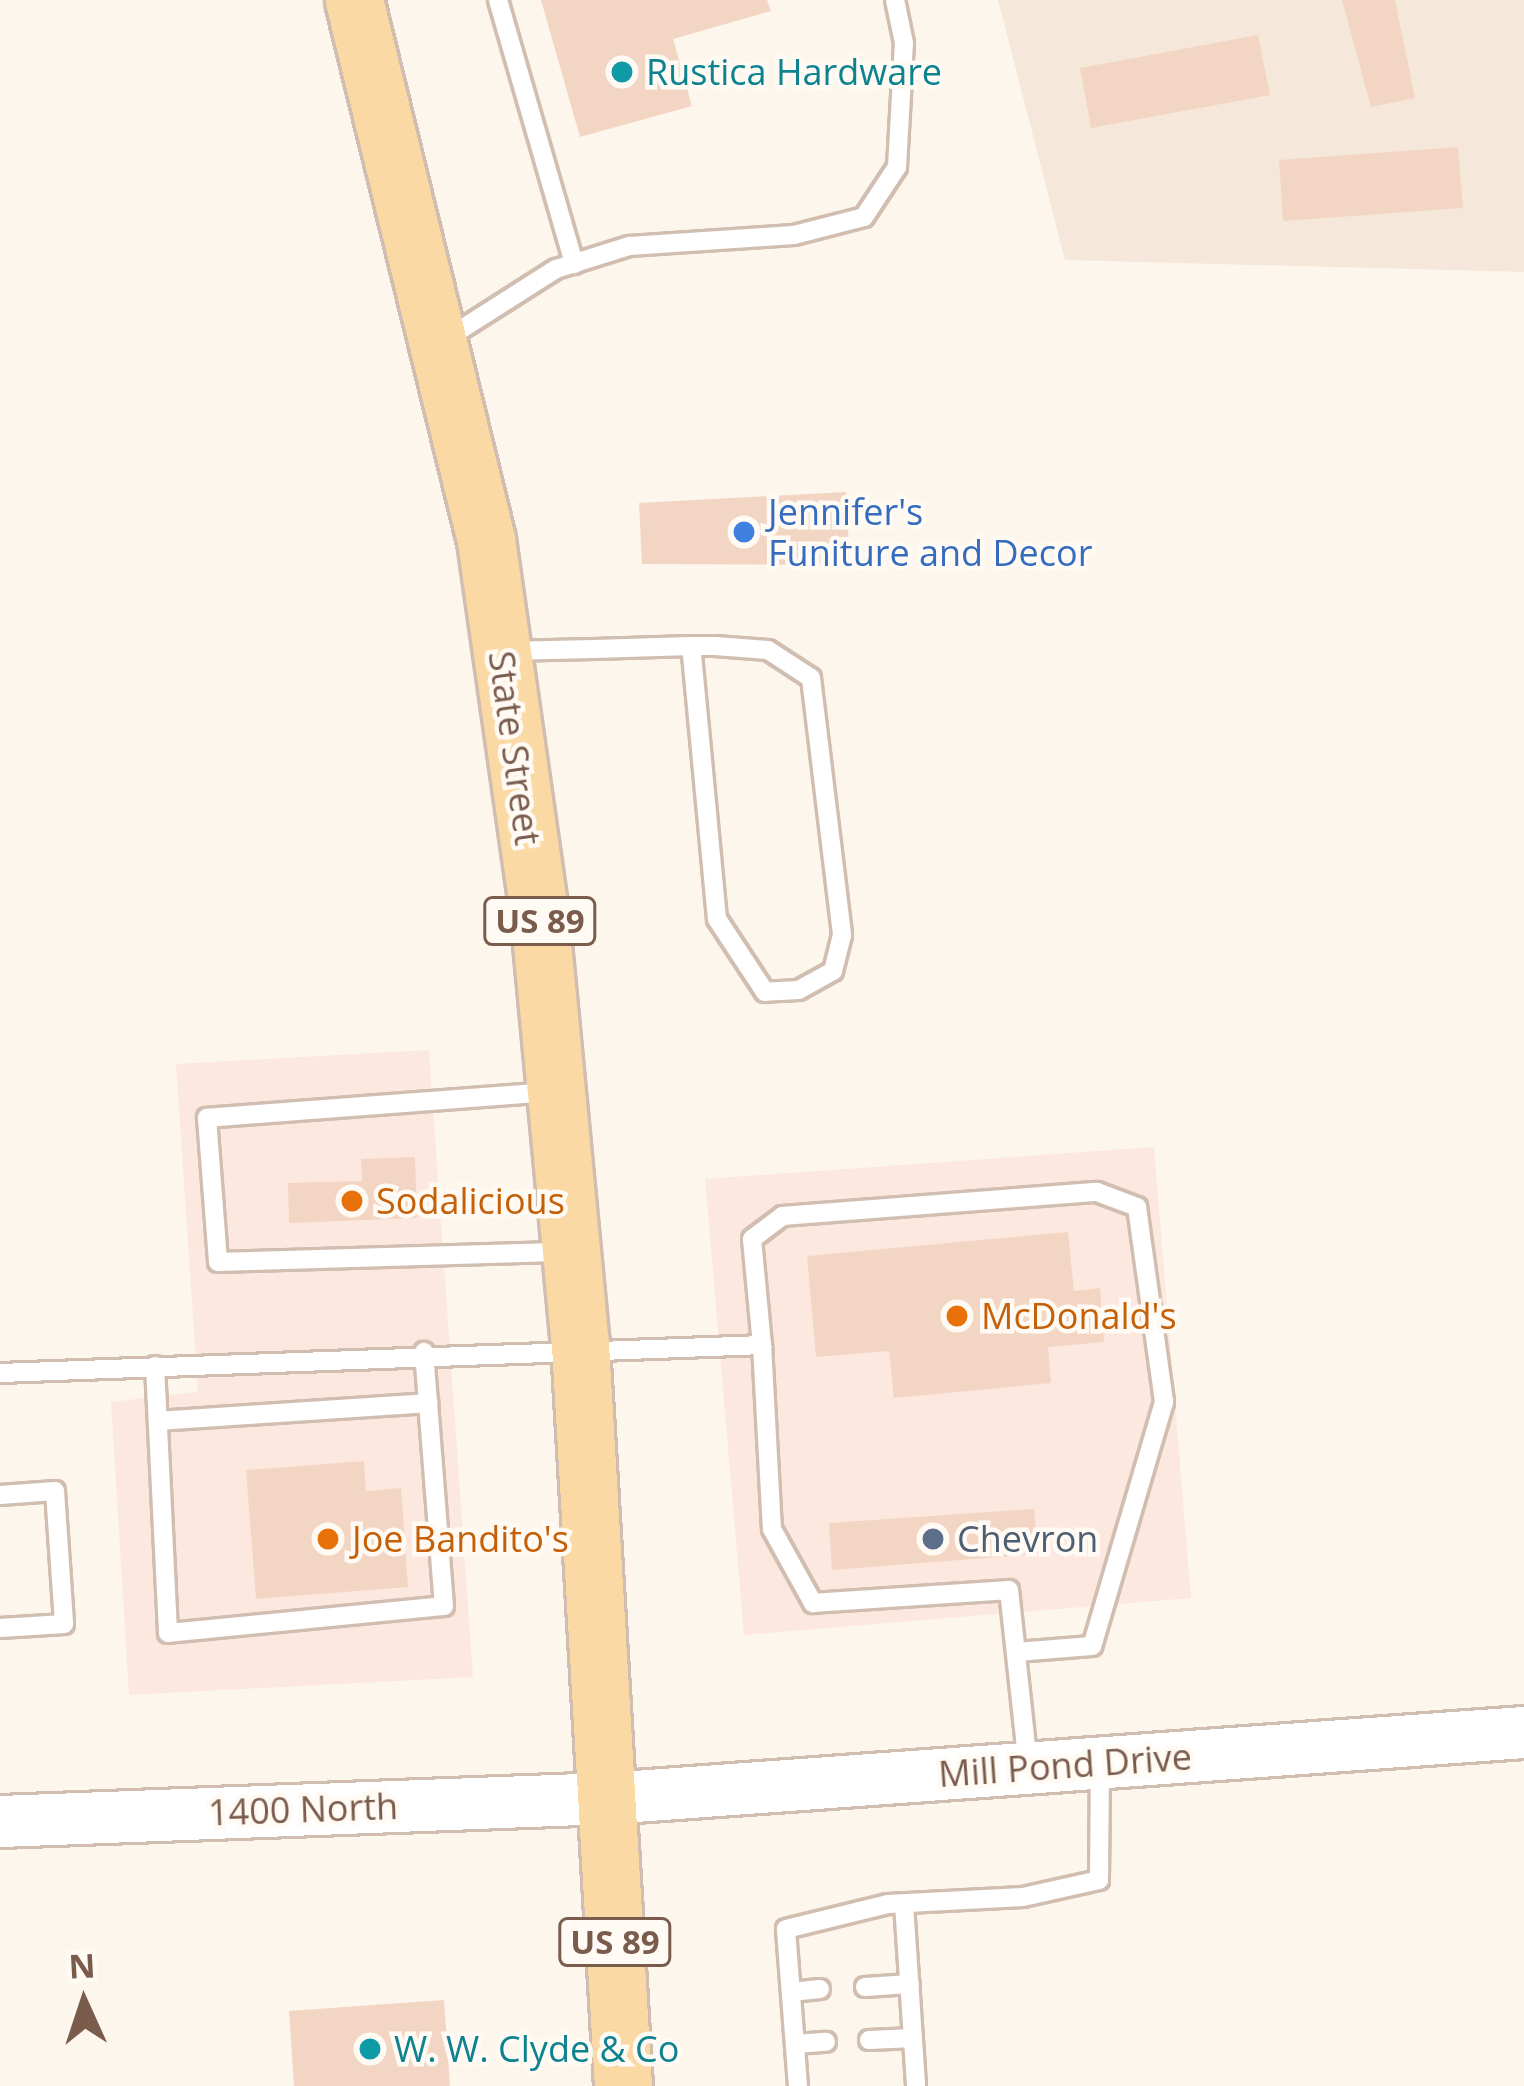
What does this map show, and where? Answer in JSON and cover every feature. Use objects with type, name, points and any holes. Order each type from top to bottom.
[{"type":"main road","name":"State Street","points":[[354,0],[442,342],[501,651],[572,1252],[607,1798]]},
{"type":"main road","name":"Mill Pond Drive","points":[[607,1798],[1524,1732]]},
{"type":"main road","name":"1400 North","points":[[0,1821],[607,1798]]},
{"type":"main road","name":"US 89","points":[[607,1798],[623,2086]]},
{"type":"lane","points":[[498,0],[574,264]]},
{"type":"lane","points":[[442,342],[574,264],[629,246],[794,235],[864,217],[896,166],[904,43],[895,0]]},
{"type":"lane","points":[[501,651],[691,646],[768,650],[812,678],[842,935],[832,971],[800,990],[765,992],[717,919],[691,646]]},
{"type":"lane","points":[[556,1092],[206,1118],[218,1262],[572,1252]]},
{"type":"lane","points":[[1016,1652],[1092,1646],[1164,1402],[1137,1207],[1097,1192],[782,1216],[752,1239],[772,1529],[813,1603],[1009,1590],[1028,1768]]},
{"type":"lane","points":[[0,1373],[580,1345],[761,1345]]},
{"type":"lane","points":[[155,1366],[168,1633],[444,1606],[424,1352]]},
{"type":"lane","points":[[158,1421],[428,1403]]},
{"type":"lane","points":[[0,1495],[55,1491],[64,1624],[0,1628]]},
{"type":"lane","points":[[798,2086],[786,1929],[904,1904],[1099,1880],[1100,1762]]},
{"type":"lane","points":[[904,1904],[916,2086]]},
{"type":"lane","points":[[865,1987],[910,1984]]},
{"type":"lane","points":[[791,1992],[820,1989]]},
{"type":"lane","points":[[869,2040],[913,2038]]},
{"type":"lane","points":[[795,2044],[826,2042]]},
{"type":"shaded area","points":[[998,0],[1524,0],[1524,272],[1065,260]]},
{"type":"shaded area","points":[[429,1050],[473,1677],[129,1695],[111,1402],[198,1392],[176,1064]]},
{"type":"shaded area","points":[[1154,1147],[1191,1598],[744,1635],[705,1179]]},
{"type":"building","name":"Rustica Hardware","points":[[541,0],[767,0],[771,11],[673,39],[692,106],[580,137]]},
{"type":"building","points":[[1342,0],[1395,0],[1415,98],[1371,107]]},
{"type":"building","points":[[1258,35],[1270,95],[1091,128],[1080,68]]},
{"type":"building","points":[[1458,147],[1463,208],[1283,221],[1279,160]]},
{"type":"building","name":"Jennifer's Funiture and Decor","points":[[846,492],[850,565],[642,564],[639,503]]},
{"type":"building","name":"Sodalicious","points":[[415,1157],[417,1218],[289,1223],[288,1183],[362,1181],[361,1159]]},
{"type":"building","name":"McDonald's","points":[[1068,1232],[1074,1291],[1100,1288],[1104,1342],[1048,1347],[1051,1383],[894,1398],[889,1351],[816,1357],[807,1256]]},
{"type":"building","name":"Joe Bandito's","points":[[364,1461],[366,1491],[401,1488],[408,1587],[256,1599],[246,1470]]},
{"type":"building","name":"Chevron","points":[[1034,1509],[1038,1554],[832,1570],[829,1523]]},
{"type":"building","name":"W. W. Clyde & Co","points":[[444,2000],[450,2086],[294,2086],[289,2011]]},
{"type":"place","name":"Rustica Hardware","points":[[622,72]]},
{"type":"place","name":"Jennifer's Funiture and Decor","points":[[744,532]]},
{"type":"place","name":"Sodalicious","points":[[352,1201]]},
{"type":"place","name":"McDonald's","points":[[957,1316]]},
{"type":"place","name":"Joe Bandito's","points":[[328,1539]]},
{"type":"place","name":"Chevron","points":[[933,1539]]},
{"type":"place","name":"W. W. Clyde & Co","points":[[370,2049]]}]
